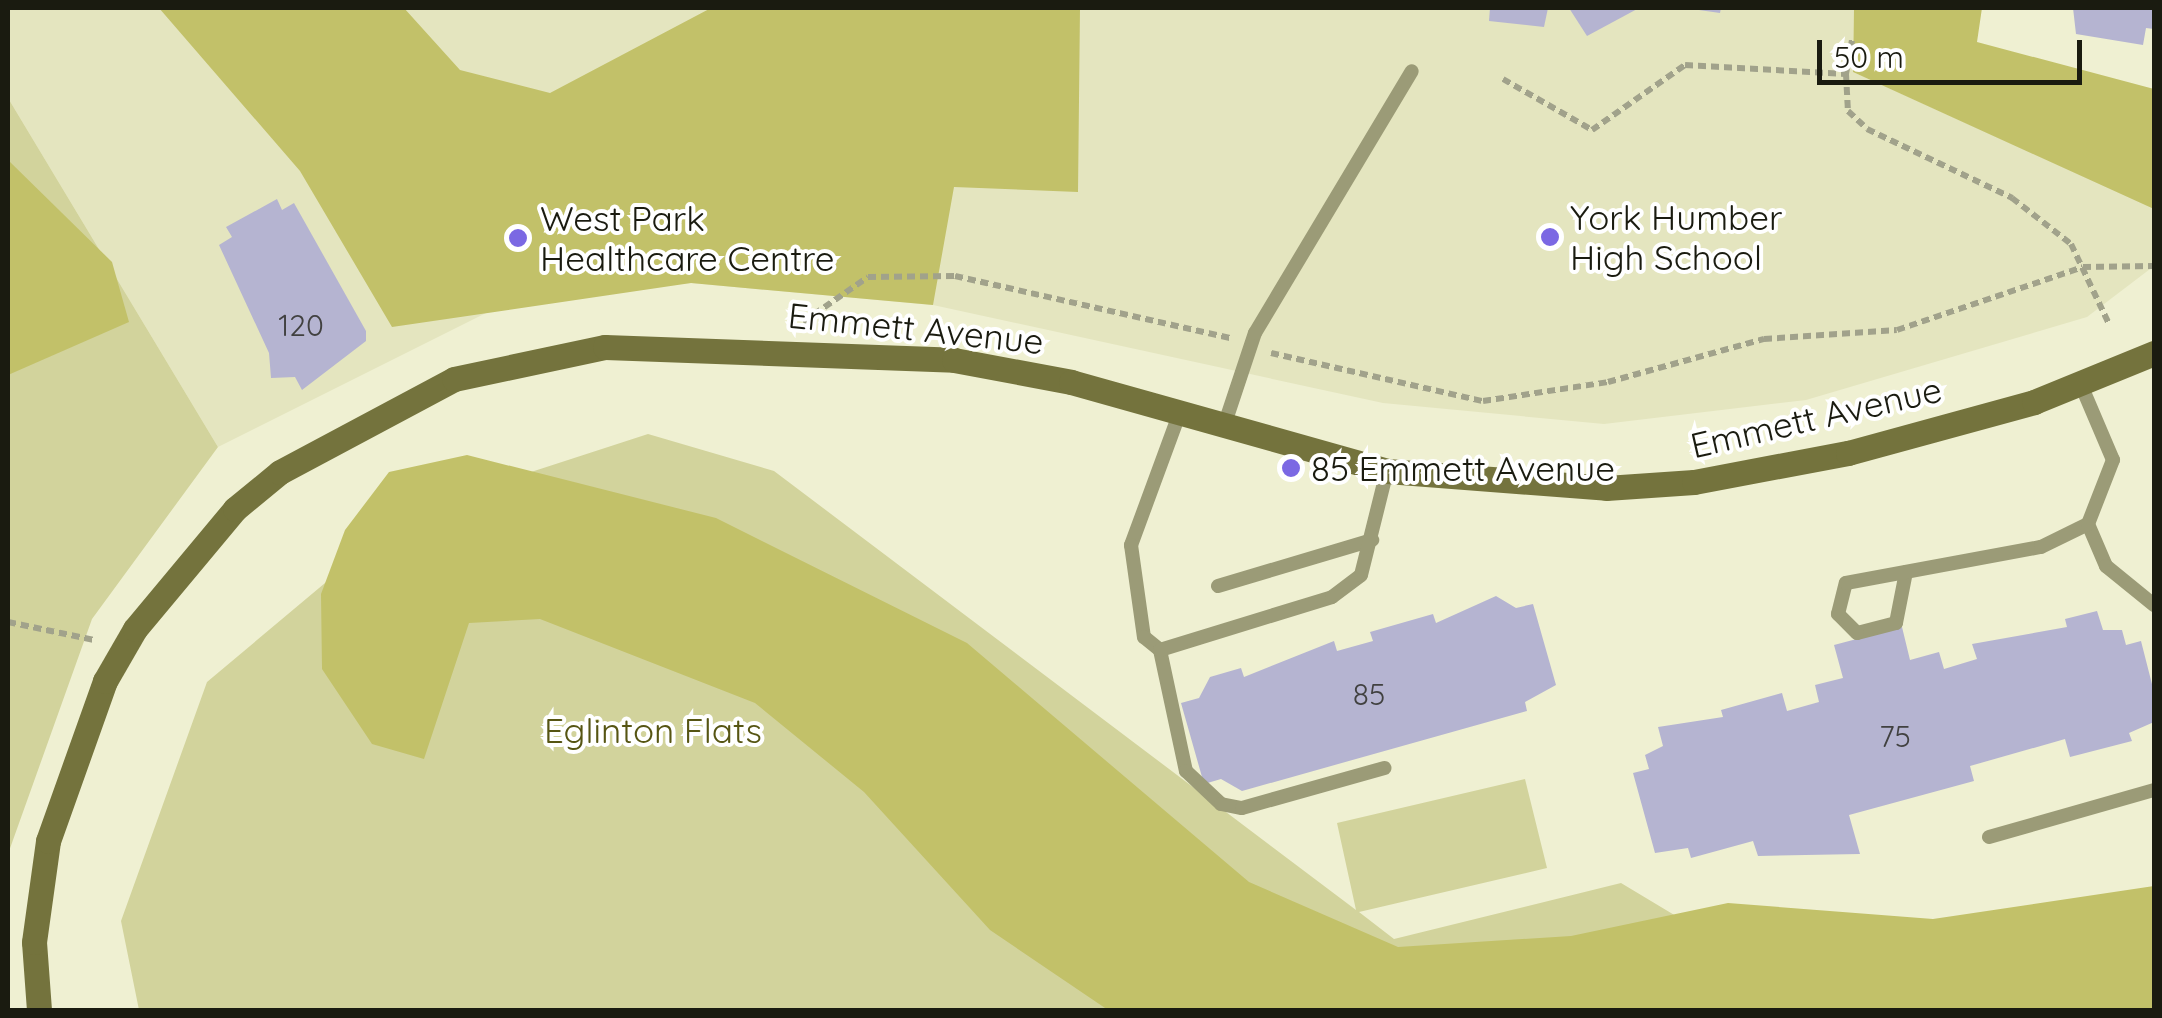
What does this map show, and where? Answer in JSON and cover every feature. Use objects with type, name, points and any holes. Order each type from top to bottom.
[{"type":"street","name":"Emmett Avenue","points":[[39,1010],[34,942],[48,841],[124,649],[189,559],[280,472],[386,408],[549,354],[700,346],[954,360],[1180,412],[1387,471],[1559,488],[1694,482],[1848,452],[2080,385],[2154,353]]},
{"type":"lane","points":[[1224,426],[1252,344],[1412,71]]},
{"type":"lane","points":[[1906,572],[1896,623],[1857,633],[1838,614],[1846,583],[2041,547],[2088,524],[2113,460],[2080,385]]},
{"type":"lane","points":[[1180,412],[1131,545],[1144,637],[1160,650],[1186,771],[1221,804],[1242,808],[1384,768]]},
{"type":"lane","points":[[1160,650],[1332,597],[1361,574],[1387,471]]},
{"type":"lane","points":[[2088,524],[2106,566],[2154,605]]},
{"type":"lane","points":[[1218,586],[1372,540]]},
{"type":"lane","points":[[1989,837],[2154,790]]},
{"type":"path","points":[[1852,40],[1846,74],[1848,111],[1867,129],[2012,198],[2071,244],[2109,324]]},
{"type":"path","points":[[1503,79],[1592,130],[1685,64],[1846,74]]},
{"type":"path","points":[[803,322],[868,278],[955,276],[1252,344],[1300,366],[1483,401],[1608,382],[1764,338],[1897,330],[2082,268],[2154,266]]},
{"type":"path","points":[[8,622],[124,649]]},
{"type":"shaded area","points":[[8,8],[1854,8],[1853,72],[2154,208],[2154,266],[2087,317],[1806,400],[1604,424],[1383,403],[933,305],[691,283],[512,300],[218,447],[8,98]]},
{"type":"shaded area","name":"West Park Healthcare Centre","points":[[159,8],[404,8],[460,70],[550,93],[711,8],[1080,8],[1078,192],[954,187],[933,305],[691,283],[392,327],[300,171]]},
{"type":"shaded area","points":[[1854,8],[1982,8],[1977,42],[2154,89],[2154,209],[1853,72]]},
{"type":"shaded area","points":[[8,160],[112,262],[129,322],[8,375]]},
{"type":"shaded area","points":[[467,455],[716,518],[967,643],[1249,882],[1398,947],[1571,936],[1728,903],[1933,919],[2154,886],[2154,1010],[1108,1010],[990,930],[864,792],[755,703],[540,619],[469,623],[424,759],[372,744],[322,669],[321,594],[345,530],[389,472]]},
{"type":"green space","points":[[8,98],[218,447],[92,619],[8,854]]},
{"type":"green space","name":"Eglinton Flats","points":[[648,434],[774,471],[1356,910],[1337,823],[1525,779],[1547,868],[1359,912],[1394,939],[1621,883],[1781,979],[2154,1010],[139,1010],[121,921],[207,682],[411,511]]},
{"type":"building","points":[[1490,8],[1548,8],[1544,27],[1489,21]]},
{"type":"building","points":[[1569,8],[1639,8],[1587,36]]},
{"type":"building","points":[[1685,8],[1721,8],[1720,13]]},
{"type":"building","points":[[2073,8],[2154,8],[2154,29],[2146,28],[2143,45],[2076,34]]},
{"type":"building","points":[[277,199],[282,210],[294,203],[366,331],[366,341],[302,390],[295,377],[271,378],[269,353],[219,245],[232,237],[226,227]]},
{"type":"building","points":[[1496,596],[1516,608],[1533,604],[1556,685],[1525,702],[1527,711],[1242,791],[1221,779],[1204,784],[1181,703],[1199,698],[1210,677],[1241,668],[1244,677],[1334,641],[1337,651],[1373,641],[1370,632],[1433,614],[1436,623]]},
{"type":"building","points":[[2097,611],[2103,630],[2122,630],[2126,645],[2141,641],[2154,692],[2154,722],[2129,733],[2132,741],[2070,757],[2065,739],[1970,766],[1974,781],[1849,815],[1860,854],[1758,856],[1753,841],[1691,858],[1688,848],[1655,853],[1633,773],[1649,769],[1645,755],[1663,746],[1658,727],[1723,717],[1721,710],[1782,693],[1787,711],[1819,702],[1815,685],[1843,678],[1834,645],[1902,627],[1910,660],[1939,652],[1944,669],[1977,659],[1972,644],[2067,627],[2065,619]]},
{"type":"place","name":"York Humber High School","points":[[1550,237]]},
{"type":"place","name":"West Park Healthcare Centre","points":[[518,238]]},
{"type":"place","name":"85 Emmett Avenue","points":[[1291,468]]}]
